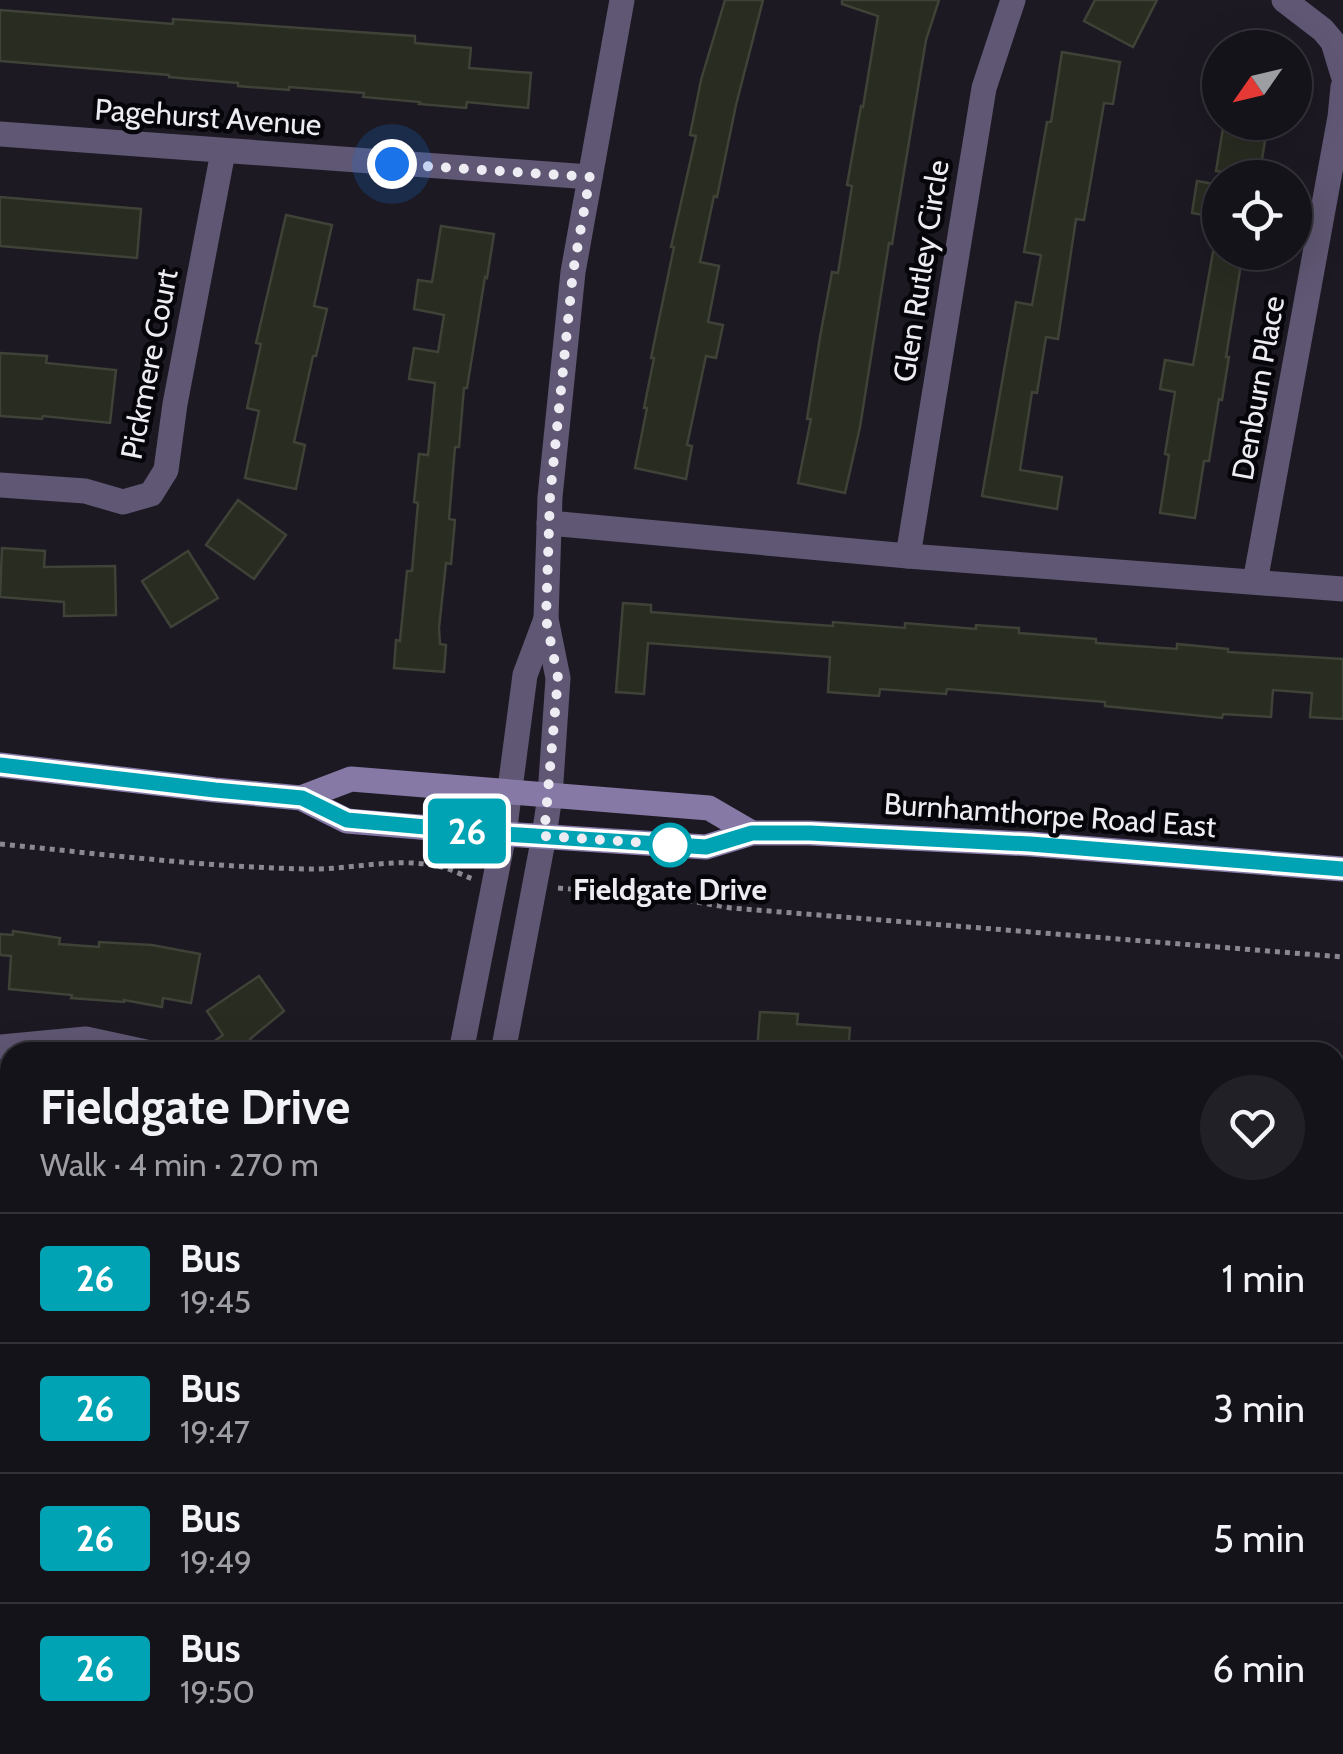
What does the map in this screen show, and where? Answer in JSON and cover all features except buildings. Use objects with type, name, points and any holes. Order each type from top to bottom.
[{"type":"main road","name":"Burnhamthorpe Road East","points":[[0,765],[302,798],[347,820],[504,834],[706,847],[752,833],[810,833],[1030,844],[1343,868]]},
{"type":"main road","name":"Burnhamthorpe Road East","points":[[302,798],[351,779],[708,808],[752,833]]},
{"type":"street","points":[[505,1042],[550,796],[558,678],[546,619],[550,497],[573,272],[622,0]]},
{"type":"street","name":"Glen Rutley Circle","points":[[908,556],[984,88],[1013,0]]},
{"type":"street","points":[[1284,0],[1333,42],[1343,74]]},
{"type":"street","name":"Denburn Place","points":[[1255,582],[1343,88]]},
{"type":"street","name":"Pagehurst Avenue","points":[[0,134],[590,177]]},
{"type":"street","name":"Pickmere Court","points":[[0,484],[86,491],[123,502],[151,494],[166,470],[223,152]]},
{"type":"street","points":[[549,524],[1343,589]]},
{"type":"street","points":[[463,1042],[504,834],[525,674],[546,619]]},
{"type":"street","points":[[61,1042],[96,1042]]},
{"type":"path","points":[[0,844],[306,869],[438,866],[460,874]]},
{"type":"path","points":[[556,888],[668,897],[732,908],[1343,957]]},
{"type":"bus line","name":"26","points":[[0,765],[302,798],[347,820],[504,834],[706,847],[752,833],[810,833],[1030,844],[1343,869]]},
{"type":"place","name":"Fieldgate Drive","points":[[670,845]]},
{"type":"route","points":[[392,164],[590,177],[573,272],[550,497],[546,619],[558,678],[544,836],[676,845],[670,845]]}]
